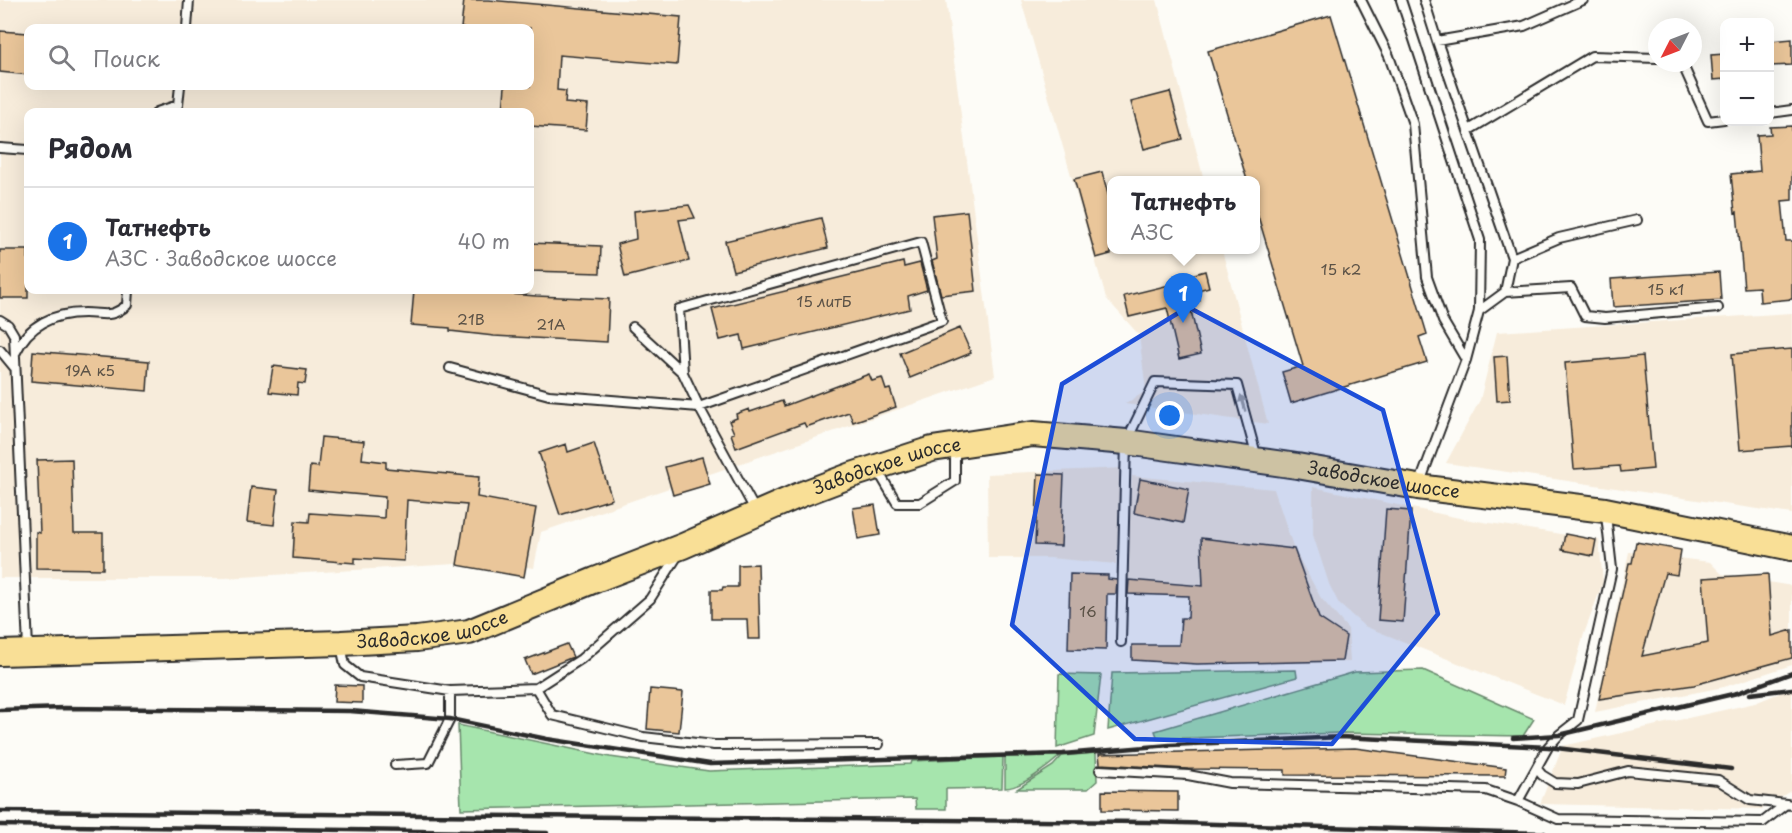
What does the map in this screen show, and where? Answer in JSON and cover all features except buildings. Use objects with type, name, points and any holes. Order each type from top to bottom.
[{"type":"main road","name":"Заводское шоссе","points":[[0,653],[341,643],[417,639],[468,632],[683,546],[802,494],[875,468],[932,449],[1033,434],[1126,442],[1257,460],[1418,487],[1605,510],[1792,548]]},
{"type":"lane","points":[[187,24],[189,0]]},
{"type":"lane","points":[[1361,0],[1389,56],[1413,124],[1427,277],[1443,321],[1466,360]]},
{"type":"lane","points":[[1401,0],[1480,240],[1479,310],[1466,360],[1418,487]]},
{"type":"lane","points":[[1424,0],[1512,258],[1505,292]]},
{"type":"lane","points":[[1437,40],[1524,26],[1571,3],[1583,0]]},
{"type":"lane","points":[[1469,130],[1592,56],[1648,58]]},
{"type":"lane","points":[[1686,72],[1708,121],[1720,120]]},
{"type":"lane","points":[[169,108],[178,105],[180,90]]},
{"type":"lane","points":[[1774,112],[1792,110]]},
{"type":"lane","points":[[0,148],[24,150]]},
{"type":"lane","points":[[1512,258],[1559,238],[1637,220]]},
{"type":"lane","points":[[450,368],[549,395],[699,407],[942,321],[921,242],[679,309],[683,373],[699,407],[757,514]]},
{"type":"lane","points":[[1479,310],[1505,292],[1571,288],[1585,316],[1605,318],[1718,308]]},
{"type":"lane","points":[[14,356],[19,345],[32,329],[53,316],[83,312],[117,313],[127,305],[128,294]]},
{"type":"lane","points":[[0,320],[8,325],[14,335],[28,653]]},
{"type":"lane","points":[[633,327],[683,373]]},
{"type":"lane","points":[[0,350],[15,368]]},
{"type":"lane","points":[[1120,642],[1126,442],[1155,382],[1237,385],[1257,460]]},
{"type":"lane","points":[[955,445],[957,491]]},
{"type":"lane","points":[[875,468],[897,503],[920,504],[955,481]]},
{"type":"lane","points":[[1518,801],[1548,747],[1578,720],[1612,569],[1605,510]]},
{"type":"lane","points":[[341,643],[345,665],[360,677],[450,691],[536,688],[581,659],[650,600],[683,546]]},
{"type":"lane","points":[[536,688],[552,715],[643,737],[714,745],[879,744]]},
{"type":"lane","points":[[395,765],[428,763],[450,719],[450,691]]},
{"type":"lane","points":[[1537,769],[1555,783],[1578,784],[1628,771],[1718,780],[1750,800],[1789,805]]},
{"type":"lane","points":[[1100,770],[1188,775],[1230,783],[1486,790],[1558,819],[1763,822],[1789,805]]},
{"type":"highlighted area","points":[[1188,307],[1383,410],[1438,614],[1332,744],[1135,739],[1012,625],[1062,384]]},
{"type":"shaded area","points":[[0,0],[946,0],[995,376],[541,532],[534,568],[489,562],[224,578],[0,578]]},
{"type":"shaded area","points":[[1021,0],[1157,0],[1203,176],[1107,176],[1107,254],[1223,254],[1268,424],[1125,404],[1146,391],[1139,335],[1106,298]]},
{"type":"shaded area","points":[[1792,313],[1792,514],[1446,463],[1480,400],[1497,332]]},
{"type":"shaded area","points":[[1123,468],[1116,564],[1050,558],[988,558],[987,474]]},
{"type":"shaded area","points":[[1132,476],[1274,489],[1294,549],[1321,598],[1348,629],[1350,662],[1197,664],[1202,586],[1124,580]]},
{"type":"shaded area","points":[[1313,487],[1464,519],[1599,540],[1603,582],[1584,634],[1564,705],[1364,626],[1339,604],[1329,584],[1313,535]]},
{"type":"shaded area","points":[[1629,552],[1710,562],[1722,574],[1792,586],[1792,665],[1724,687],[1595,712]]},
{"type":"shaded area","points":[[1792,688],[1792,790],[1762,809],[1540,804],[1563,746],[1755,703]]},
{"type":"green space","points":[[1296,670],[1297,677],[1108,730],[1112,673]]},
{"type":"green space","points":[[1423,670],[1534,719],[1523,736],[1341,733],[1158,739],[1155,731],[1355,672]]},
{"type":"green space","points":[[1059,674],[1101,675],[1094,736],[1057,748]]},
{"type":"green space","points":[[458,725],[610,757],[709,771],[911,764],[912,761],[1003,757],[1002,788],[946,789],[946,809],[916,809],[915,799],[461,809]]},
{"type":"green space","points":[[1096,753],[1097,781],[1088,789],[1017,789],[1053,766],[1062,756]]},
{"type":"green space","points":[[1060,756],[1026,781],[1005,788],[1005,757]]},
{"type":"railway","points":[[1513,738],[1559,735],[1737,693],[1792,673]]},
{"type":"railway","points":[[1750,694],[1792,689]]},
{"type":"railway","points":[[0,710],[64,708],[350,711],[450,719],[547,739],[710,764],[1063,754],[1170,745],[1341,737],[1548,747],[1731,769]]},
{"type":"railway","points":[[0,811],[1146,822],[1544,833]]},
{"type":"railway","points":[[0,825],[547,833]]},
{"type":"place","name":"Татнефть","points":[[1183,323]]}]
